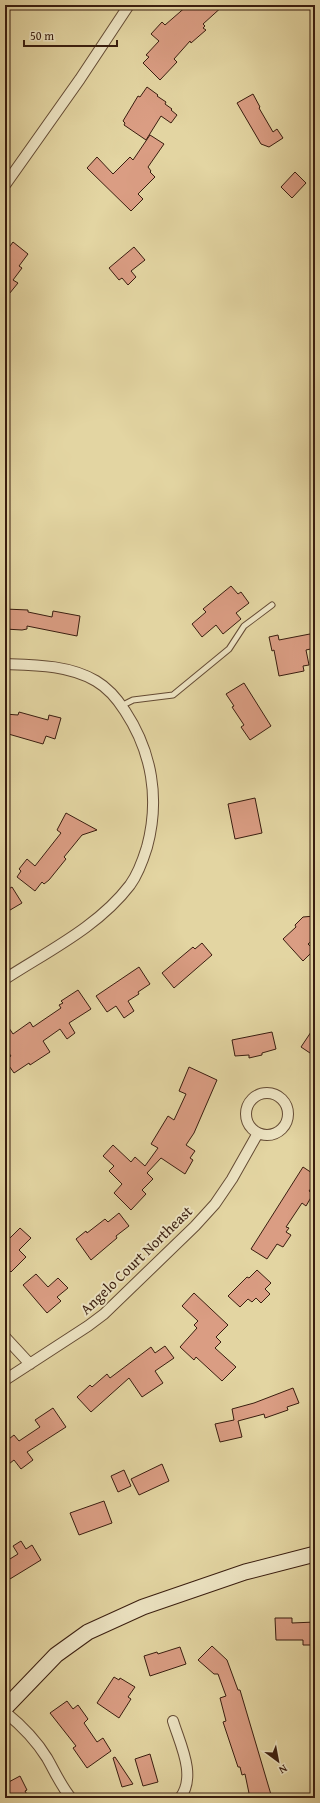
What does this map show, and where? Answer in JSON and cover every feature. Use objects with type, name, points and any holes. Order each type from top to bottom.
[{"type":"street","points":[[5,186],[80,79],[129,5]]},
{"type":"street","points":[[5,664],[43,666],[84,675],[106,689],[121,706],[142,741],[152,778],[154,798],[151,832],[142,864],[131,884],[114,904],[100,916],[5,979]]},
{"type":"street","points":[[268,1093],[277,1096],[287,1107],[288,1113],[285,1124],[276,1133],[269,1135],[258,1133],[250,1126],[246,1117],[250,1102],[259,1095],[268,1093]]},
{"type":"street","name":"Angelo Court Northeast","points":[[5,1380],[104,1314],[195,1226],[215,1204],[232,1179],[258,1133]]},
{"type":"street","points":[[5,1337],[30,1364]]},
{"type":"street","points":[[5,1708],[56,1655],[88,1632],[143,1607],[238,1574],[315,1554]]},
{"type":"street","points":[[5,1712],[21,1725],[35,1740],[46,1757],[61,1786],[71,1798]]},
{"type":"street","points":[[173,1721],[188,1768],[187,1781],[180,1798]]},
{"type":"lane","points":[[121,706],[133,700],[173,695],[229,649],[244,626],[272,605]]},
{"type":"building","points":[[188,5],[224,5],[203,24],[205,26],[203,28],[206,30],[191,43],[190,41],[174,59],[177,62],[160,80],[143,63],[149,57],[146,55],[159,41],[151,34],[162,22],[165,25]]},
{"type":"building","points":[[147,87],[166,102],[165,104],[177,115],[171,123],[161,116],[146,140],[124,125],[125,123],[123,121],[138,96],[140,97]]},
{"type":"building","points":[[253,94],[260,107],[259,108],[273,132],[277,129],[283,138],[269,147],[261,144],[237,103]]},
{"type":"building","points":[[150,135],[164,144],[148,167],[151,171],[150,172],[155,177],[138,194],[143,199],[131,211],[87,168],[97,157],[113,174],[130,157],[133,160]]},
{"type":"building","points":[[295,172],[306,183],[292,198],[281,187]]},
{"type":"building","points":[[13,242],[28,254],[19,266],[22,268],[13,280],[18,283],[5,299],[5,253]]},
{"type":"building","points":[[134,247],[145,260],[131,271],[136,277],[128,285],[122,278],[119,280],[109,268]]},
{"type":"building","points":[[231,586],[238,594],[241,592],[249,603],[236,613],[241,619],[223,634],[216,625],[202,637],[192,624],[206,612],[203,609]]},
{"type":"building","points":[[5,609],[28,610],[28,612],[52,617],[53,611],[80,616],[77,636],[27,626],[27,629],[22,630],[5,629]]},
{"type":"building","points":[[315,633],[315,648],[306,650],[309,665],[303,666],[304,671],[279,676],[274,650],[272,651],[269,637],[278,635],[279,640]]},
{"type":"building","points":[[244,683],[271,726],[250,740],[241,727],[244,725],[232,707],[234,706],[226,694]]},
{"type":"building","points":[[19,712],[48,720],[49,715],[61,718],[55,739],[46,736],[43,744],[5,733],[5,714],[18,715]]},
{"type":"building","points":[[255,798],[262,833],[235,839],[228,804]]},
{"type":"building","points":[[66,813],[97,830],[82,835],[64,857],[66,859],[49,880],[44,884],[42,882],[35,891],[17,877],[21,871],[19,869],[27,859],[35,866],[61,833],[57,830]]},
{"type":"building","points":[[12,887],[22,903],[5,913],[5,891]]},
{"type":"building","points":[[315,916],[315,938],[308,944],[314,950],[303,961],[283,939],[296,927],[295,925],[303,917]]},
{"type":"building","points":[[202,943],[212,955],[174,988],[162,973],[193,947],[195,949]]},
{"type":"building","points":[[139,967],[150,984],[128,1001],[134,1011],[124,1018],[116,1006],[107,1012],[96,996]]},
{"type":"building","points":[[78,990],[91,1009],[69,1023],[75,1033],[67,1039],[60,1029],[43,1041],[50,1052],[14,1073],[5,1060],[11,1056],[5,1048],[5,1022],[13,1034],[30,1022],[33,1027],[61,1008],[59,1005],[63,1003],[61,1001]]},
{"type":"building","points":[[315,1026],[315,1054],[311,1051],[310,1053],[301,1047]]},
{"type":"building","points":[[272,1032],[276,1049],[262,1053],[262,1055],[249,1058],[249,1055],[235,1056],[232,1040]]},
{"type":"building","points":[[189,1067],[217,1080],[194,1133],[186,1145],[195,1151],[190,1158],[193,1160],[185,1174],[161,1158],[147,1173],[153,1179],[142,1190],[146,1194],[131,1210],[114,1193],[122,1184],[109,1171],[114,1166],[103,1156],[113,1145],[131,1162],[135,1157],[145,1166],[158,1148],[151,1144],[168,1116],[174,1120],[186,1094],[179,1091]]},
{"type":"building","points":[[303,1167],[315,1175],[315,1183],[309,1191],[313,1194],[306,1206],[302,1203],[286,1227],[289,1228],[286,1232],[291,1235],[283,1247],[277,1244],[267,1259],[251,1249]]},
{"type":"building","points":[[119,1213],[129,1226],[116,1236],[117,1238],[91,1260],[76,1239],[86,1231],[87,1233],[105,1219],[108,1222]]},
{"type":"building","points":[[20,1228],[31,1238],[19,1250],[26,1257],[11,1272],[5,1266],[5,1243]]},
{"type":"building","points":[[257,1270],[271,1283],[265,1289],[270,1294],[261,1303],[256,1298],[252,1302],[248,1299],[240,1307],[228,1296],[247,1277],[249,1278]]},
{"type":"building","points":[[36,1274],[48,1287],[58,1278],[68,1288],[57,1297],[61,1301],[47,1313],[23,1285]]},
{"type":"building","points":[[194,1293],[228,1325],[216,1337],[221,1342],[215,1348],[236,1367],[222,1381],[196,1357],[194,1360],[180,1347],[197,1328],[194,1325],[198,1321],[182,1306]]},
{"type":"building","points":[[165,1346],[174,1358],[155,1371],[163,1383],[142,1397],[129,1378],[91,1412],[77,1397],[90,1385],[92,1387],[107,1374],[110,1378],[151,1347],[155,1353]]},
{"type":"building","points":[[293,1388],[299,1403],[287,1407],[288,1410],[265,1418],[264,1414],[238,1421],[242,1437],[220,1442],[215,1424],[234,1420],[232,1409],[254,1403]]},
{"type":"building","points":[[53,1408],[66,1427],[27,1452],[33,1460],[21,1469],[14,1460],[5,1467],[5,1442],[14,1435],[19,1441],[40,1427],[35,1420]]},
{"type":"building","points":[[162,1464],[169,1481],[139,1495],[131,1479]]},
{"type":"building","points":[[124,1470],[131,1486],[118,1492],[111,1476]]},
{"type":"building","points":[[104,1501],[112,1523],[79,1535],[70,1513]]},
{"type":"building","points":[[21,1541],[26,1549],[32,1545],[41,1560],[5,1582],[5,1562],[18,1554],[13,1546]]},
{"type":"building","points":[[275,1618],[292,1618],[292,1623],[315,1622],[315,1645],[303,1645],[303,1640],[276,1640]]},
{"type":"building","points":[[212,1646],[227,1660],[238,1690],[240,1690],[272,1798],[250,1798],[245,1774],[242,1775],[240,1767],[238,1767],[223,1722],[226,1721],[220,1698],[226,1696],[218,1674],[214,1674],[198,1660]]},
{"type":"building","points":[[180,1647],[186,1664],[150,1676],[144,1656],[157,1652],[158,1654]]},
{"type":"building","points":[[114,1677],[119,1680],[120,1678],[135,1687],[128,1697],[131,1699],[119,1718],[97,1703]]},
{"type":"building","points":[[67,1701],[73,1709],[78,1705],[88,1719],[84,1723],[97,1742],[103,1738],[111,1751],[87,1768],[73,1748],[76,1746],[50,1713]]},
{"type":"building","points":[[150,1754],[158,1782],[143,1786],[135,1759]]},
{"type":"building","points":[[115,1757],[133,1784],[122,1787],[113,1758]]},
{"type":"building","points":[[20,1776],[29,1798],[5,1798],[5,1784]]}]
